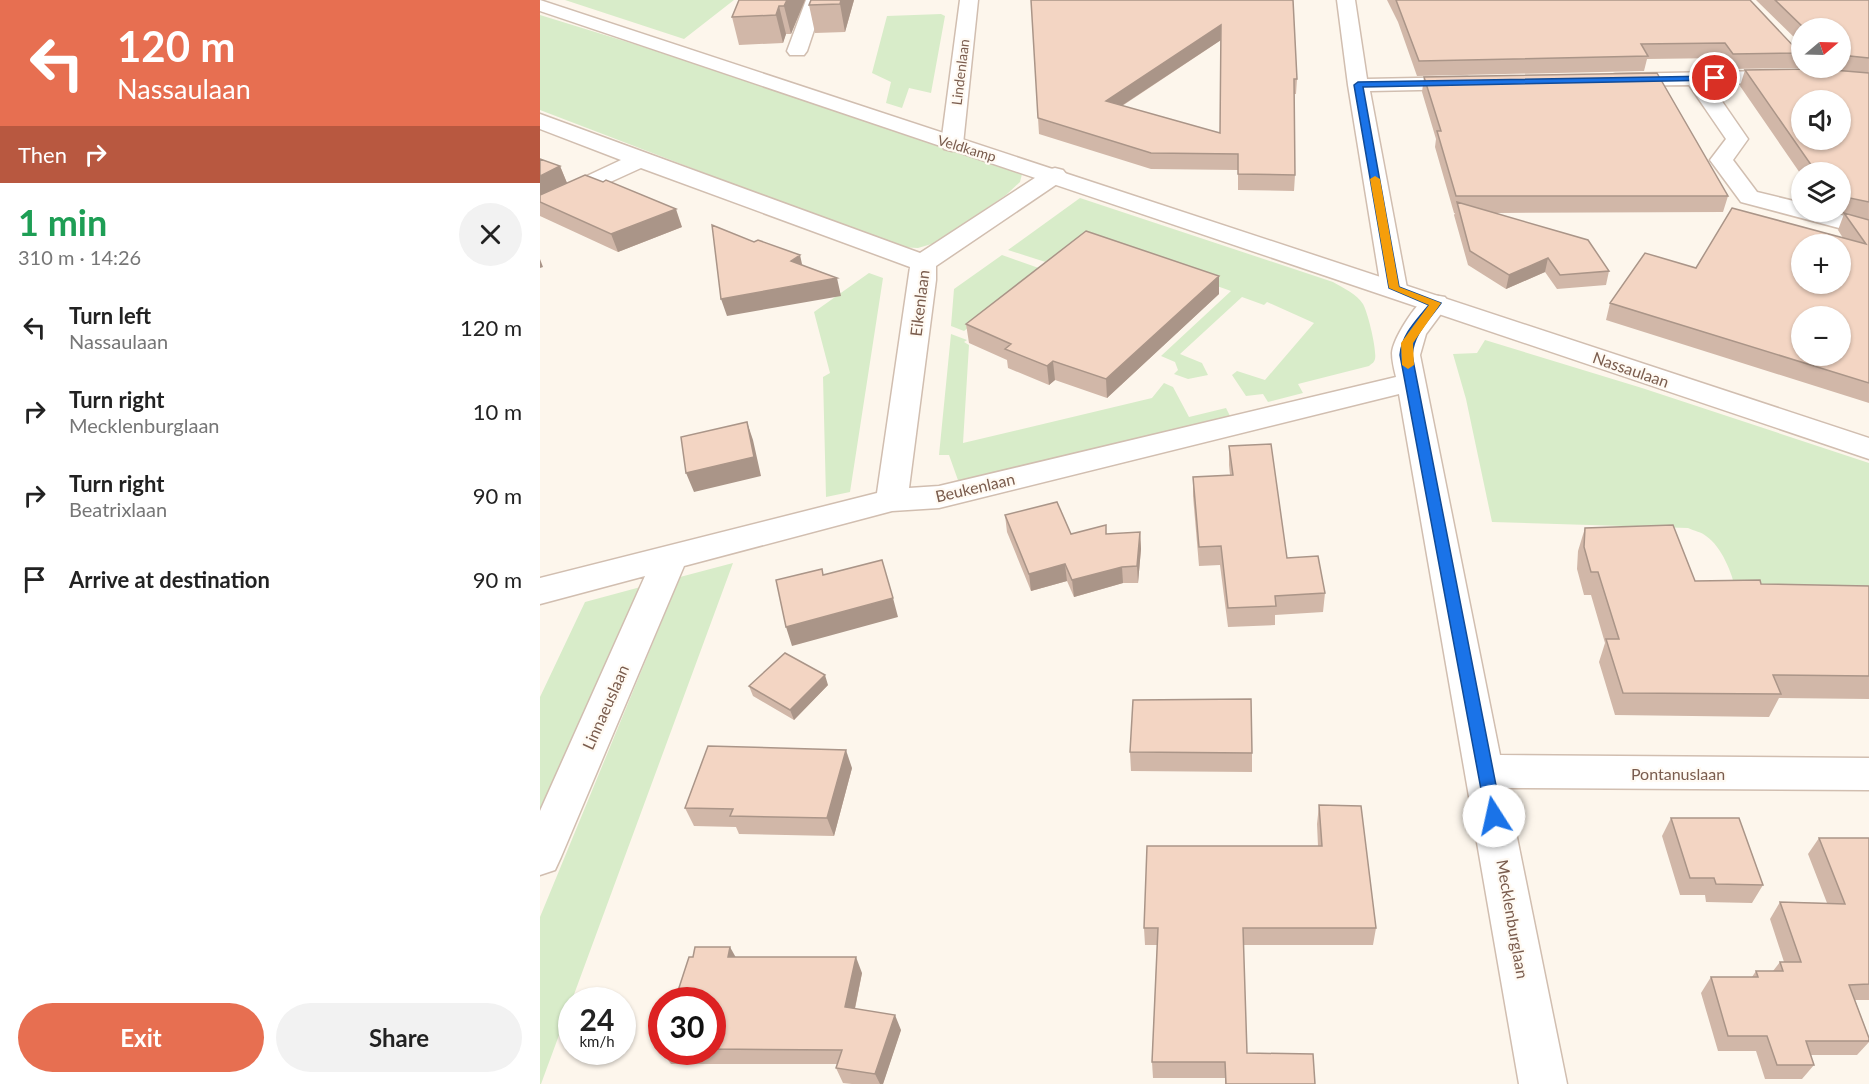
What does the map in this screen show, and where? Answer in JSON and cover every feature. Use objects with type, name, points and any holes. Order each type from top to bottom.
[{"type":"street","points":[[796,51],[814,0]]},
{"type":"street","name":"Lindenlaan","points":[[952,144],[969,0]]},
{"type":"street","points":[[1346,0],[1358,85],[1394,288]]},
{"type":"street","name":"Veldkamp","points":[[540,5],[952,144],[1054,175],[1394,288]]},
{"type":"street","points":[[1590,80],[1791,73]]},
{"type":"street","points":[[1695,78],[1737,139],[1721,160],[1749,197],[1791,208]]},
{"type":"street","points":[[1850,78],[1869,81]]},
{"type":"street","points":[[1358,85],[1486,82]]},
{"type":"street","points":[[540,121],[639,160],[923,263]]},
{"type":"street","points":[[540,207],[639,160]]},
{"type":"street","name":"Eikenlaan","points":[[892,500],[923,280],[923,263],[1054,175]]},
{"type":"street","points":[[1843,222],[1869,229]]},
{"type":"street","name":"Nassaulaan","points":[[1394,288],[1869,449]]},
{"type":"street","name":"Mecklenburglaan","points":[[1436,303],[1407,343],[1406,355],[1543,1084]]},
{"type":"street","name":"Beukenlaan","points":[[540,591],[892,500],[939,496],[1411,382]]},
{"type":"street","name":"Linnaeuslaan","points":[[540,857],[671,556]]},
{"type":"street","name":"Pontanuslaan","points":[[1486,771],[1869,774]]},
{"type":"green space","points":[[565,0],[734,0],[684,39]]},
{"type":"green space","points":[[941,14],[945,16],[931,93],[909,88],[902,108],[886,103],[891,82],[872,73],[887,16]]},
{"type":"green space","points":[[540,15],[1003,165],[1022,174],[1020,182],[1006,195],[935,243],[918,248],[898,247],[540,110]]},
{"type":"green space","points":[[1080,198],[1333,282],[1354,294],[1363,304],[1373,340],[1374,361],[1369,366],[1298,384],[1303,393],[1268,402],[1263,394],[1246,396],[1232,375],[1237,371],[1265,380],[1314,323],[1267,302],[1264,305],[1242,297],[1180,354],[1202,363],[1208,375],[1188,379],[1174,374],[1178,370],[1175,362],[1161,356],[1231,291],[1090,241],[1058,266],[1008,250]]},
{"type":"green space","points":[[1002,255],[1050,272],[1015,291],[964,331],[951,326],[954,289]]},
{"type":"green space","points":[[869,273],[883,278],[850,492],[826,497],[823,377],[830,373],[814,312]]},
{"type":"green space","points":[[951,334],[967,340],[964,342],[969,345],[963,443],[1152,398],[1164,383],[1173,387],[1189,417],[1226,408],[1230,416],[959,483],[949,455],[939,455]]},
{"type":"green space","points":[[1485,340],[1642,388],[1869,463],[1869,611],[1736,591],[1729,569],[1717,547],[1704,535],[1688,528],[1492,522],[1466,399],[1453,354],[1477,353]]},
{"type":"green space","points":[[733,563],[577,987],[558,987],[558,1038],[540,1084],[540,917],[680,577]]},
{"type":"green space","points":[[648,585],[540,826],[540,697],[585,602]]},
{"type":"building","points":[[739,0],[787,0],[784,6],[779,6],[776,15],[732,17]]},
{"type":"building","points":[[811,0],[841,0],[840,4],[809,5]]},
{"type":"building","points":[[1031,0],[1293,0],[1297,79],[1294,79],[1295,175],[1238,174],[1238,154],[1151,153],[1038,118]],"holes":[[[1221,25],[1220,133],[1106,101]]]},
{"type":"building","points":[[1396,0],[1750,0],[1791,44],[1791,53],[1733,54],[1725,43],[1641,44],[1648,56],[1419,61]]},
{"type":"building","points":[[1775,0],[1869,0],[1869,58],[1851,56],[1851,18],[1794,18]]},
{"type":"building","points":[[1791,69],[1791,78],[1851,78],[1851,72],[1869,73],[1869,202],[1851,198],[1851,162],[1809,162],[1801,150],[1851,150],[1851,90],[1791,90],[1791,136],[1745,70]]},
{"type":"building","points":[[1657,73],[1728,196],[1456,196],[1437,131],[1441,131],[1424,77]]},
{"type":"building","points":[[540,159],[560,166],[540,176]]},
{"type":"building","points":[[585,175],[603,182],[606,180],[676,209],[611,234],[540,202],[540,195]]},
{"type":"building","points":[[1457,202],[1588,240],[1609,271],[1560,275],[1548,258],[1509,275],[1470,251]]},
{"type":"building","points":[[1732,208],[1829,234],[1791,234],[1791,294],[1851,294],[1851,240],[1866,244],[1850,222],[1851,215],[1869,220],[1869,383],[1814,366],[1851,366],[1851,306],[1791,306],[1791,359],[1610,303],[1645,253],[1696,268]]},
{"type":"building","points":[[712,225],[754,242],[758,240],[800,255],[791,261],[837,278],[721,299]]},
{"type":"building","points":[[1086,231],[1219,276],[1106,379],[1053,361],[1047,366],[1005,349],[1011,344],[966,324]]},
{"type":"building","points":[[747,422],[754,457],[686,473],[681,437]]},
{"type":"building","points":[[1271,444],[1287,558],[1318,556],[1325,593],[1275,596],[1276,606],[1228,608],[1221,546],[1199,547],[1193,477],[1233,475],[1229,446]]},
{"type":"building","points":[[1057,502],[1071,534],[1106,525],[1106,534],[1140,532],[1137,566],[1122,567],[1072,580],[1065,564],[1029,574],[1005,515]]},
{"type":"building","points":[[1673,525],[1695,581],[1760,580],[1761,584],[1869,586],[1869,676],[1773,675],[1781,694],[1623,693],[1606,639],[1619,639],[1598,572],[1591,572],[1584,547],[1585,528]]},
{"type":"building","points":[[882,560],[893,598],[786,627],[776,580],[822,569],[823,575]]},
{"type":"building","points":[[785,653],[825,675],[790,710],[749,686]]},
{"type":"building","points":[[1251,699],[1252,753],[1130,752],[1133,700]]},
{"type":"building","points":[[708,746],[846,750],[827,818],[730,816],[733,809],[685,808]]},
{"type":"building","points":[[1319,805],[1361,806],[1376,928],[1243,928],[1247,1053],[1313,1054],[1315,1084],[1226,1084],[1225,1062],[1152,1062],[1158,928],[1144,928],[1147,846],[1322,846]]},
{"type":"building","points":[[1671,818],[1739,818],[1763,885],[1716,884],[1714,878],[1690,878]]},
{"type":"building","points":[[1819,838],[1869,838],[1869,984],[1849,985],[1869,1041],[1806,1041],[1814,1065],[1777,1065],[1767,1036],[1728,1036],[1711,977],[1758,977],[1756,971],[1783,971],[1780,962],[1801,962],[1780,902],[1845,904]]},
{"type":"building","points":[[695,947],[730,947],[728,957],[856,957],[845,1007],[895,1015],[875,1074],[836,1068],[842,1050],[726,1049],[726,987],[679,987],[689,957],[693,957]]},
{"type":"slow traffic","points":[[1375,179],[1394,288],[1436,303],[1420,322],[1407,343],[1408,365]]},
{"type":"route","points":[[1494,816],[1406,355],[1407,343],[1413,332],[1436,303],[1394,288],[1358,85],[1715,78]]}]
